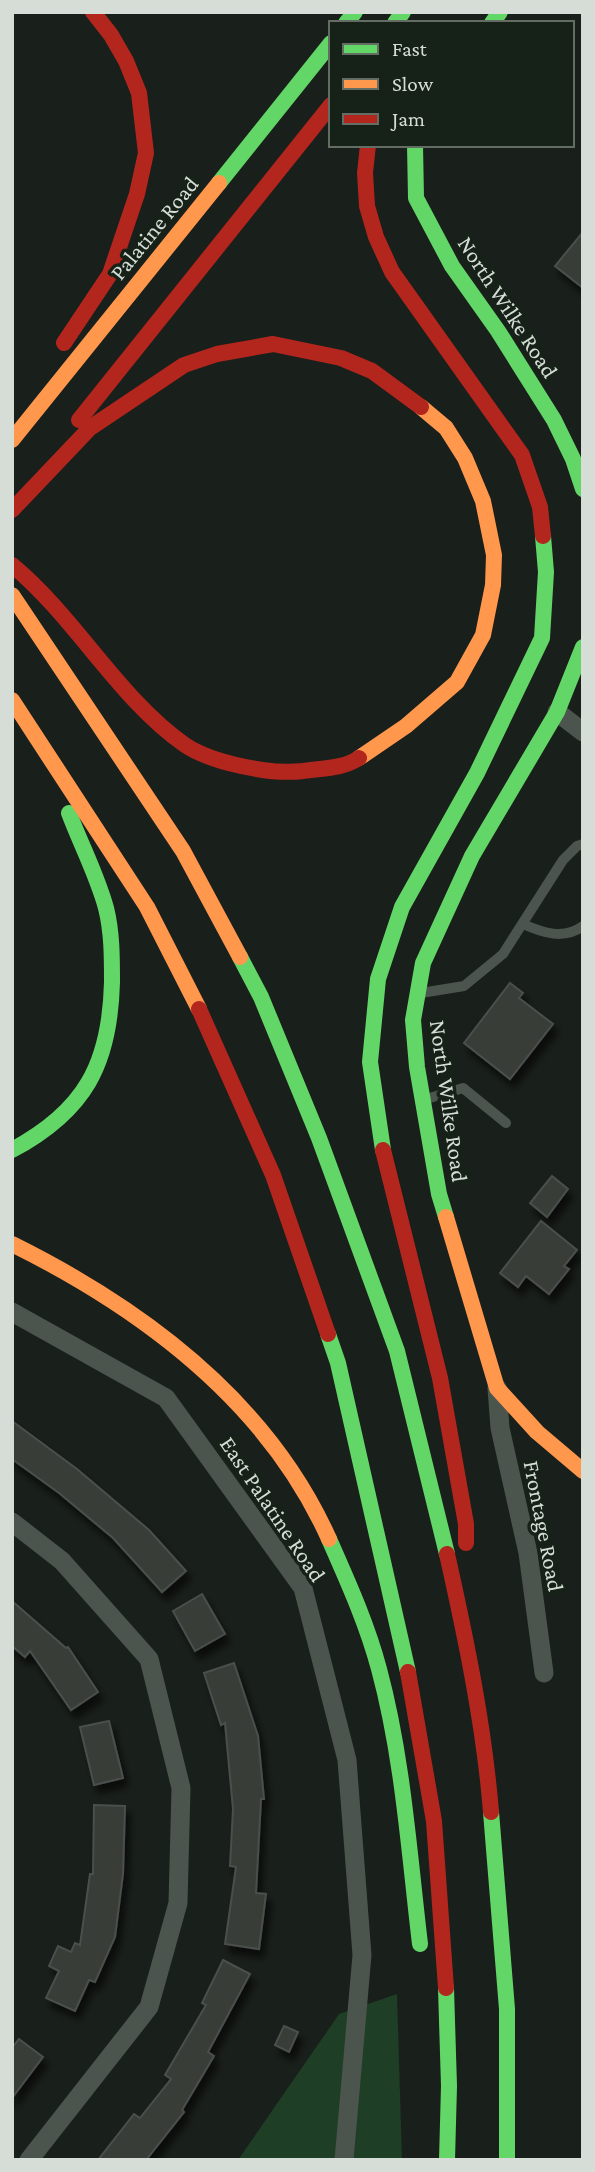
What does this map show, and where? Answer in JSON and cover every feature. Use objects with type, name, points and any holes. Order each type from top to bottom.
[{"type":"main road","points":[[57,353],[110,274],[137,194],[146,153],[139,93],[127,61],[93,12]]},
{"type":"main road","name":"Palatine Road","points":[[12,440],[329,45]]},
{"type":"main road","points":[[12,502],[190,284],[329,108]]},
{"type":"main road","points":[[368,147],[365,173],[367,206],[376,237],[392,271],[522,455],[540,507],[546,572],[542,638],[477,774],[402,907],[378,979],[370,1062],[384,1154],[440,1378],[466,1524],[467,1642]]},
{"type":"main road","name":"North Wilke Road","points":[[415,147],[416,198],[452,266],[498,331],[554,420],[573,459],[583,489]]},
{"type":"main road","points":[[12,510],[90,428],[184,365],[216,354],[273,344],[341,358],[372,371],[446,428],[465,458],[484,501],[495,555],[493,585],[483,635],[457,682],[406,726],[349,765],[284,773],[236,765],[187,746],[149,715],[35,584],[12,565]]},
{"type":"main road","points":[[12,420],[35,386]]},
{"type":"main road","points":[[16,600],[183,851],[261,997],[319,1138],[397,1351],[438,1508],[467,1642],[487,1762],[507,2008],[507,2160]]},
{"type":"main road","name":"North Wilke Road","points":[[583,647],[557,712],[472,856],[423,963],[413,1020],[439,1194],[497,1388],[516,1413],[547,1443],[583,1471]]},
{"type":"main road","points":[[12,700],[147,907],[196,1002],[273,1175],[338,1363],[405,1654],[434,1821],[444,1940],[449,2086],[447,2160]]},
{"type":"main road","points":[[12,1150],[34,1140],[60,1122],[83,1094],[102,1054],[109,1028],[113,988],[112,936],[103,897],[78,838],[48,753]]},
{"type":"main road","points":[[12,1244],[91,1284],[131,1309],[202,1367],[253,1421],[308,1496],[348,1579],[380,1670],[394,1741],[421,1957]]},
{"type":"main road","points":[[432,2137],[437,2160]]},
{"type":"street","points":[[557,712],[583,732]]},
{"type":"street","name":"East Palatine Road","points":[[12,1312],[166,1398],[303,1588],[347,1760],[362,1955],[344,2160]]},
{"type":"street","name":"Frontage Road","points":[[497,1388],[499,1428],[528,1553],[544,1673]]},
{"type":"street","points":[[12,1522],[62,1561],[149,1659],[181,1788],[178,1903],[149,2007],[29,2160]]},
{"type":"lane","points":[[417,993],[464,986],[503,954],[563,860],[577,845],[583,844]]},
{"type":"lane","points":[[523,924],[562,936],[583,926]]},
{"type":"lane","points":[[423,1100],[463,1088],[506,1123]]},
{"type":"green space","points":[[397,1994],[402,2160],[238,2160],[339,2014]]},
{"type":"building","points":[[583,232],[583,288],[555,266]]},
{"type":"building","points":[[510,983],[523,993],[519,998],[553,1024],[510,1079],[464,1043]]},
{"type":"building","points":[[552,1176],[568,1189],[547,1217],[530,1203]]},
{"type":"building","points":[[541,1221],[577,1250],[564,1266],[569,1269],[549,1294],[526,1276],[518,1287],[500,1273]]},
{"type":"building","points":[[12,1421],[77,1469],[149,1530],[186,1571],[162,1592],[113,1538],[59,1493],[12,1459]]},
{"type":"building","points":[[202,1594],[225,1634],[195,1651],[173,1611]]},
{"type":"building","points":[[12,1601],[68,1647],[98,1692],[71,1710],[30,1651],[25,1657],[12,1646]]},
{"type":"building","points":[[234,1663],[258,1736],[264,1799],[261,1799],[256,1893],[266,1894],[259,1949],[225,1944],[236,1867],[230,1866],[233,1809],[225,1723],[221,1725],[204,1673]]},
{"type":"building","points":[[109,1721],[123,1778],[94,1785],[80,1727]]},
{"type":"building","points":[[94,1805],[125,1806],[123,1874],[115,1937],[95,1982],[89,1980],[75,2011],[46,1998],[59,1971],[49,1966],[58,1946],[71,1952],[75,1943],[80,1945],[90,1874],[93,1874]]},
{"type":"building","points":[[223,1960],[250,1974],[208,2052],[214,2056],[182,2110],[184,2112],[146,2160],[98,2160],[134,2114],[140,2118],[171,2079],[165,2075],[206,2005],[202,2003]]},
{"type":"building","points":[[284,2026],[298,2032],[289,2052],[275,2045]]},
{"type":"building","points":[[19,2039],[43,2057],[12,2098],[12,2048]]},
{"type":"traffic: fast","points":[[348,21],[355,12]]},
{"type":"traffic: fast","points":[[396,21],[403,12]]},
{"type":"traffic: fast","points":[[493,21],[500,12]]},
{"type":"traffic: fast","points":[[219,183],[329,46]]},
{"type":"traffic: fast","points":[[415,147],[416,198],[452,266],[498,331],[554,420],[573,459],[583,489]]},
{"type":"traffic: fast","points":[[383,1150],[370,1062],[378,979],[402,907],[477,773],[542,638],[546,572],[543,536]]},
{"type":"traffic: fast","points":[[446,1217],[439,1194],[417,1067],[413,1020],[423,963],[472,856],[557,712],[583,647]]},
{"type":"traffic: fast","points":[[12,1150],[58,1119],[75,1101],[89,1082],[106,1037],[112,982],[108,917],[98,884],[69,813]]},
{"type":"traffic: fast","points":[[240,957],[261,997],[319,1138],[397,1351],[447,1554]]},
{"type":"traffic: fast","points":[[328,1334],[338,1363],[408,1672]]},
{"type":"traffic: fast","points":[[329,1539],[369,1636],[387,1703],[404,1805],[420,1944]]},
{"type":"traffic: fast","points":[[491,1812],[507,2009],[507,2160]]},
{"type":"traffic: fast","points":[[446,1988],[449,2086],[447,2160]]},
{"type":"traffic: slow","points":[[12,440],[219,183]]},
{"type":"traffic: slow","points":[[359,758],[406,726],[457,682],[483,635],[493,585],[494,555],[483,501],[465,458],[446,428],[421,407]]},
{"type":"traffic: slow","points":[[12,595],[183,851],[240,957]]},
{"type":"traffic: slow","points":[[12,700],[147,907],[199,1009]]},
{"type":"traffic: slow","points":[[446,1217],[497,1388],[537,1432],[583,1471]]},
{"type":"traffic: slow","points":[[12,1244],[108,1298],[197,1364],[272,1444],[303,1490],[329,1539]]},
{"type":"traffic: jam","points":[[64,343],[110,274],[137,194],[146,153],[139,93],[126,61],[93,12]]},
{"type":"traffic: jam","points":[[79,420],[329,108]]},
{"type":"traffic: jam","points":[[368,147],[365,173],[367,206],[376,237],[392,272],[522,455],[540,507],[543,536]]},
{"type":"traffic: jam","points":[[12,510],[90,428],[184,365],[217,354],[273,344],[341,358],[372,371],[421,407]]},
{"type":"traffic: jam","points":[[12,565],[56,609],[139,705],[185,745],[226,762],[275,771],[303,771],[339,766],[359,758]]},
{"type":"traffic: jam","points":[[199,1009],[273,1175],[328,1334]]},
{"type":"traffic: jam","points":[[383,1150],[440,1378],[466,1524],[466,1543]]},
{"type":"traffic: jam","points":[[447,1554],[479,1715],[491,1812]]},
{"type":"traffic: jam","points":[[408,1672],[434,1821],[446,1988]]}]
